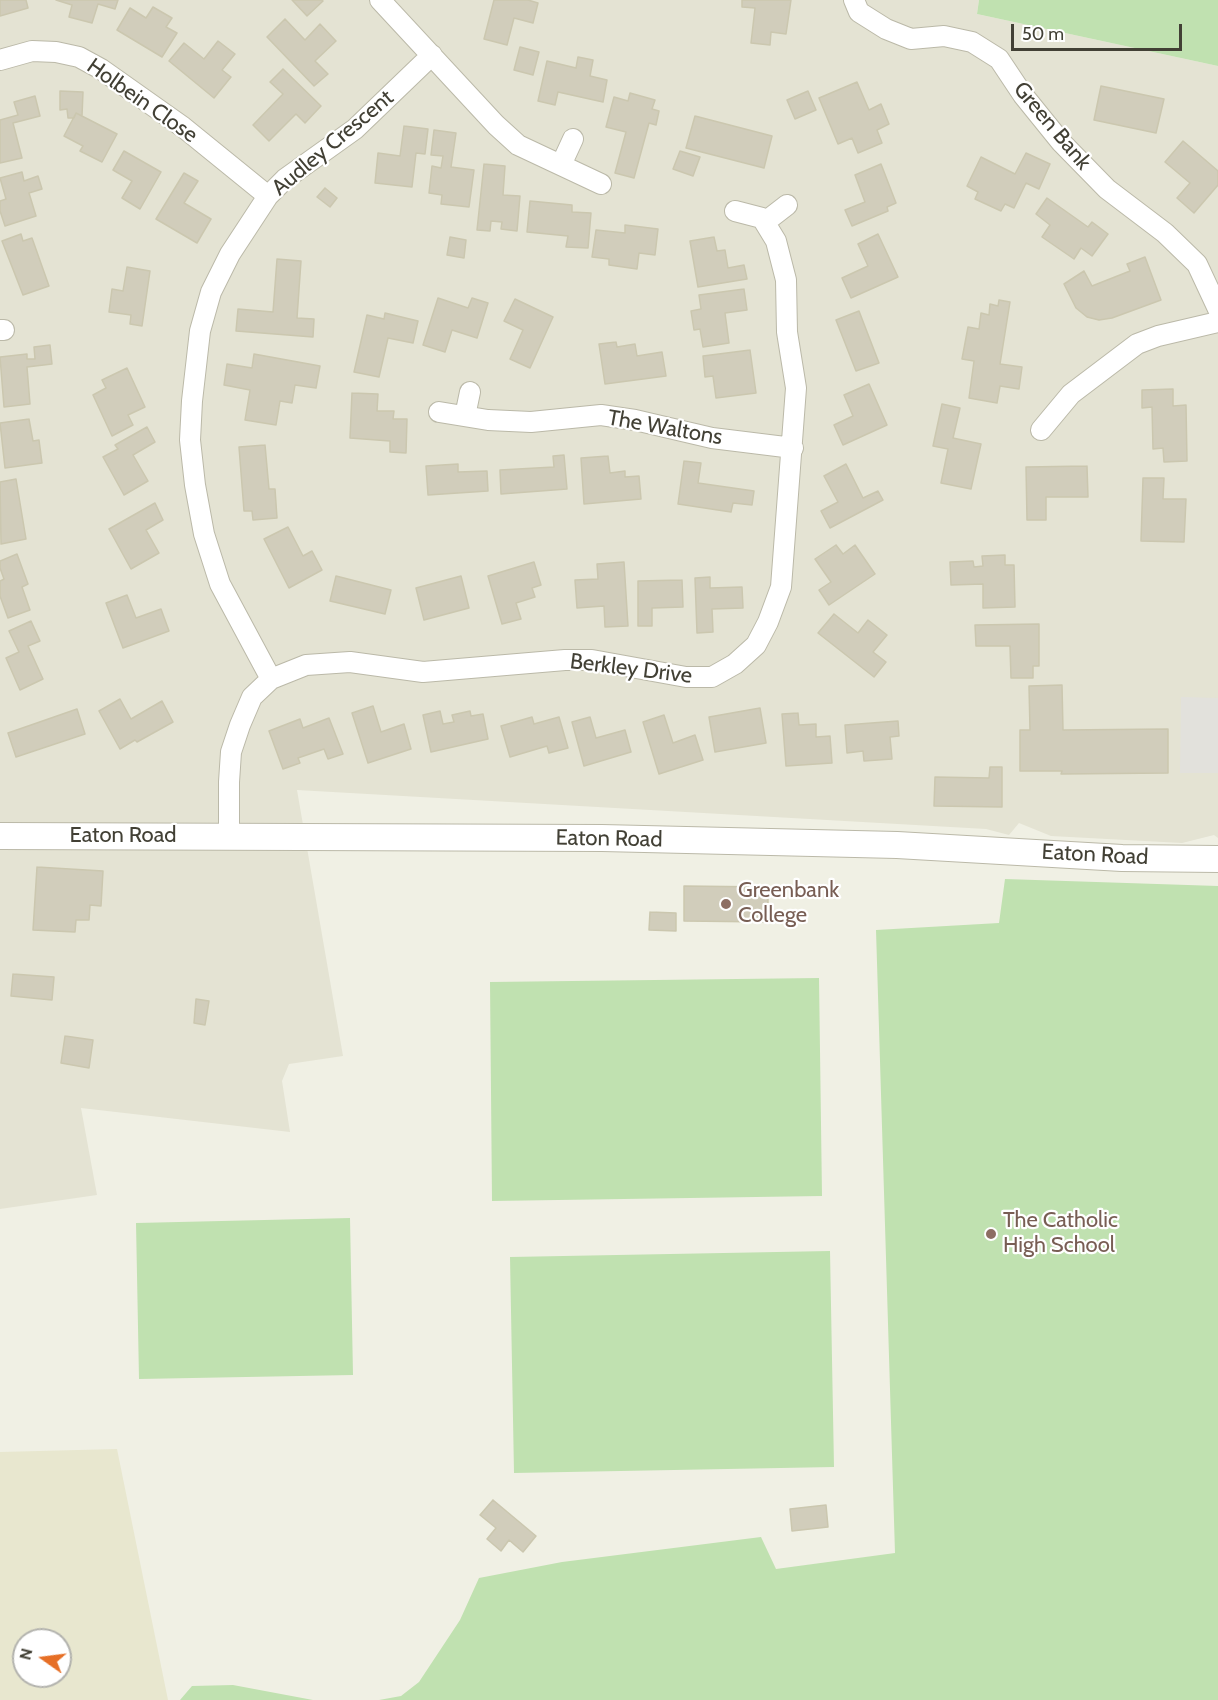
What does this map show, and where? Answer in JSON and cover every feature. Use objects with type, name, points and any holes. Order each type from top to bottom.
[{"type":"street","points":[[380,0],[495,125],[518,145],[601,184]]},
{"type":"street","name":"Green Bank","points":[[854,0],[860,12],[886,29],[912,39],[944,36],[972,42],[999,59],[1023,95],[1061,142],[1107,189],[1165,233],[1197,264],[1218,309]]},
{"type":"street","name":"Holbein Close","points":[[0,60],[32,51],[56,52],[79,57],[101,69],[183,128],[268,196]]},
{"type":"street","name":"Audley Crescent","points":[[271,679],[220,584],[204,534],[190,440],[200,331],[211,292],[230,254],[268,196],[285,179],[355,129],[432,55]]},
{"type":"street","points":[[561,165],[573,138]]},
{"type":"street","points":[[735,211],[762,218],[765,222],[787,205]]},
{"type":"street","name":"Berkley Drive","points":[[229,837],[231,752],[252,697],[271,679],[306,665],[350,662],[423,672],[565,660],[592,660],[686,677],[712,677],[735,663],[756,645],[768,622],[781,587],[796,388],[787,333],[786,280],[776,241],[765,222]]},
{"type":"street","points":[[1041,430],[1071,394],[1137,344],[1158,336],[1218,322]]},
{"type":"street","points":[[465,416],[470,392]]},
{"type":"street","name":"The Waltons","points":[[439,412],[488,420],[531,422],[600,415],[635,420],[712,438],[793,448]]},
{"type":"street","name":"Eaton Road","points":[[0,836],[650,839],[897,845],[1122,858],[1218,860]]},
{"type":"shaded area","points":[[0,0],[979,0],[977,14],[1218,66],[1218,838],[1214,835],[1182,843],[1051,836],[1019,823],[1009,835],[986,829],[297,790],[343,1056],[289,1064],[282,1081],[290,1132],[81,1108],[97,1195],[0,1209]]},
{"type":"shaded area","points":[[1181,697],[1218,698],[1218,773],[1180,773]]},
{"type":"shaded area","points":[[117,1449],[168,1700],[0,1700],[0,1452]]},
{"type":"green space","points":[[979,0],[1218,0],[1218,66],[977,14]]},
{"type":"green space","name":"The Catholic High School","points":[[1005,879],[1218,886],[1218,1700],[379,1700],[401,1696],[419,1682],[460,1620],[479,1578],[562,1562],[761,1537],[776,1569],[895,1553],[876,930],[999,923]]},
{"type":"green space","points":[[819,978],[822,1196],[492,1201],[490,982]]},
{"type":"green space","points":[[350,1218],[353,1375],[139,1379],[136,1223]]},
{"type":"green space","points":[[830,1251],[834,1467],[514,1473],[510,1257]]},
{"type":"green space","points":[[233,1685],[313,1700],[180,1700],[192,1686]]},
{"type":"building","points":[[0,0],[26,0],[28,8],[0,16]]},
{"type":"building","points":[[56,0],[118,0],[115,9],[98,4],[92,23],[69,17],[72,5]]},
{"type":"building","points":[[292,0],[322,0],[323,1],[307,16]]},
{"type":"building","points":[[494,0],[528,0],[538,3],[533,23],[514,18],[507,45],[484,39]]},
{"type":"building","points":[[742,0],[791,0],[786,34],[771,32],[770,45],[751,43],[755,8],[742,7]]},
{"type":"building","points":[[153,7],[172,18],[166,27],[177,33],[162,57],[117,30],[130,8],[146,18]]},
{"type":"building","points":[[285,19],[305,40],[320,24],[336,41],[315,61],[328,74],[314,86],[267,37]]},
{"type":"building","points":[[218,41],[235,54],[222,70],[231,77],[214,98],[169,61],[184,43],[204,59]]},
{"type":"building","points":[[520,47],[539,52],[533,75],[514,70]]},
{"type":"building","points":[[578,57],[593,60],[590,76],[607,80],[603,102],[558,92],[555,105],[538,101],[547,61],[576,68]]},
{"type":"building","points":[[283,69],[321,106],[305,123],[296,114],[269,141],[253,125],[283,94],[270,82]]},
{"type":"building","points":[[857,82],[869,110],[881,104],[889,124],[877,130],[882,143],[858,153],[852,138],[838,144],[819,98]]},
{"type":"building","points":[[1101,86],[1164,99],[1156,133],[1094,120]]},
{"type":"building","points":[[60,91],[83,92],[82,116],[76,113],[74,118],[68,118],[67,109],[60,110]]},
{"type":"building","points":[[808,91],[816,110],[795,119],[787,100]]},
{"type":"building","points":[[630,93],[655,100],[652,109],[659,111],[656,125],[649,123],[634,178],[615,173],[626,132],[606,127],[614,97],[628,101]]},
{"type":"building","points":[[35,96],[40,116],[13,123],[22,158],[0,163],[0,120],[18,115],[14,102]]},
{"type":"building","points":[[76,113],[117,134],[102,162],[80,151],[83,146],[64,136]]},
{"type":"building","points":[[695,116],[772,136],[764,168],[686,148]]},
{"type":"building","points":[[404,126],[428,129],[425,154],[416,153],[412,187],[375,183],[378,153],[400,156]]},
{"type":"building","points":[[434,130],[456,133],[451,167],[474,170],[469,207],[441,204],[442,195],[429,193],[432,166],[441,168],[443,156],[431,155]]},
{"type":"building","points":[[1183,141],[1218,171],[1218,185],[1194,213],[1177,198],[1190,183],[1165,162]]},
{"type":"building","points":[[124,151],[161,172],[140,209],[122,198],[132,181],[113,170]]},
{"type":"building","points":[[680,151],[700,157],[693,176],[673,169]]},
{"type":"building","points":[[1026,153],[1050,164],[1039,189],[1026,183],[1014,208],[1005,204],[1001,211],[975,199],[978,192],[967,186],[981,157],[1015,174]]},
{"type":"building","points":[[484,164],[505,166],[503,195],[520,196],[517,231],[501,229],[502,222],[491,221],[490,231],[477,230]]},
{"type":"building","points":[[881,164],[896,203],[887,207],[888,211],[852,226],[845,210],[865,202],[855,175]]},
{"type":"building","points":[[22,172],[24,181],[38,176],[42,189],[29,193],[36,216],[5,226],[0,211],[0,201],[6,199],[0,178]]},
{"type":"building","points":[[184,173],[198,181],[184,203],[211,219],[197,243],[156,219]]},
{"type":"building","points":[[325,188],[337,198],[330,207],[317,197]]},
{"type":"building","points":[[1047,198],[1088,227],[1092,222],[1108,234],[1092,256],[1081,248],[1074,259],[1042,237],[1050,225],[1036,214]]},
{"type":"building","points":[[530,201],[572,205],[572,212],[591,213],[588,248],[566,247],[568,236],[527,232]]},
{"type":"building","points":[[625,225],[658,229],[655,255],[639,253],[637,269],[609,265],[609,259],[592,257],[596,230],[625,233]]},
{"type":"building","points":[[21,234],[23,241],[32,238],[49,286],[23,295],[2,241]]},
{"type":"building","points":[[878,234],[898,277],[851,298],[842,278],[868,266],[858,244]]},
{"type":"building","points":[[450,237],[466,240],[464,258],[447,255]]},
{"type":"building","points":[[714,237],[717,251],[725,250],[728,268],[744,265],[747,279],[698,287],[690,241]]},
{"type":"building","points":[[1145,257],[1161,300],[1112,318],[1099,320],[1087,317],[1076,308],[1064,284],[1084,271],[1092,286],[1130,271],[1127,264]]},
{"type":"building","points":[[277,259],[301,261],[297,318],[314,319],[313,337],[236,331],[238,309],[273,312]]},
{"type":"building","points":[[127,267],[150,271],[142,326],[130,324],[131,315],[109,312],[112,289],[123,291]]},
{"type":"building","points":[[744,289],[747,310],[725,313],[729,343],[703,347],[700,329],[694,330],[691,311],[701,309],[699,295]]},
{"type":"building","points":[[438,298],[468,308],[472,298],[488,303],[477,338],[452,330],[445,352],[423,345]]},
{"type":"building","points":[[515,299],[553,317],[530,368],[510,359],[523,330],[504,321]]},
{"type":"building","points":[[999,300],[1010,302],[1000,364],[1022,367],[1019,389],[1000,386],[997,403],[969,398],[974,361],[962,359],[968,327],[979,329],[981,313],[989,315],[990,304],[998,306]]},
{"type":"building","points":[[859,311],[879,363],[856,371],[836,320]]},
{"type":"building","points":[[385,313],[418,321],[413,343],[388,338],[379,377],[354,372],[367,315],[384,319]]},
{"type":"building","points":[[616,342],[617,347],[635,344],[637,356],[662,352],[666,376],[605,384],[599,344]]},
{"type":"building","points":[[50,345],[52,364],[27,367],[30,404],[4,407],[0,357],[27,354],[27,359],[35,359],[34,347]]},
{"type":"building","points":[[750,350],[756,393],[716,398],[713,376],[705,377],[703,356]]},
{"type":"building","points":[[254,354],[320,366],[316,388],[295,385],[292,403],[280,401],[276,425],[245,420],[250,390],[224,385],[227,364],[252,368]]},
{"type":"building","points":[[127,368],[145,407],[128,415],[133,425],[112,436],[93,395],[106,388],[102,380]]},
{"type":"building","points":[[869,384],[887,425],[843,445],[834,425],[853,416],[844,395]]},
{"type":"building","points":[[1173,389],[1173,406],[1186,405],[1187,461],[1164,462],[1163,448],[1153,449],[1152,407],[1142,408],[1142,390]]},
{"type":"building","points":[[352,393],[378,394],[377,411],[394,411],[393,419],[407,419],[406,453],[390,452],[390,441],[350,438]]},
{"type":"building","points":[[942,404],[960,408],[953,438],[981,444],[971,489],[941,483],[948,449],[933,446]]},
{"type":"building","points":[[29,419],[33,441],[39,440],[42,463],[5,468],[0,423]]},
{"type":"building","points":[[147,427],[155,442],[133,455],[148,481],[124,495],[103,457],[118,449],[115,445]]},
{"type":"building","points":[[265,445],[269,489],[275,489],[277,518],[253,520],[252,511],[244,511],[239,447]]},
{"type":"building","points":[[564,455],[567,489],[501,494],[500,470],[554,467],[553,456]]},
{"type":"building","points":[[608,456],[610,473],[625,471],[625,477],[639,476],[641,499],[584,504],[581,458]]},
{"type":"building","points":[[684,461],[701,463],[698,483],[754,491],[752,505],[733,503],[731,512],[678,504]]},
{"type":"building","points":[[458,464],[458,472],[487,471],[488,491],[428,495],[426,466]]},
{"type":"building","points":[[846,464],[863,498],[878,491],[883,500],[830,528],[821,511],[838,502],[824,476]]},
{"type":"building","points":[[1087,466],[1088,497],[1046,497],[1046,520],[1027,520],[1026,467]]},
{"type":"building","points":[[1143,478],[1164,478],[1163,499],[1186,499],[1184,542],[1141,541]]},
{"type":"building","points":[[16,479],[26,539],[1,544],[0,482]]},
{"type":"building","points":[[155,503],[163,520],[146,530],[159,553],[131,569],[109,529]]},
{"type":"building","points":[[288,527],[303,556],[312,551],[322,570],[289,588],[264,539]]},
{"type":"building","points":[[836,545],[843,554],[855,545],[875,574],[829,605],[819,590],[831,582],[815,559]]},
{"type":"building","points":[[17,554],[28,584],[22,587],[30,610],[8,618],[0,596],[0,581],[4,579],[0,561]]},
{"type":"building","points":[[1005,555],[1005,565],[1014,565],[1015,607],[983,608],[983,584],[951,585],[950,562],[973,561],[974,567],[983,566],[982,556]]},
{"type":"building","points":[[534,562],[541,585],[532,588],[535,597],[516,603],[521,619],[502,624],[488,576]]},
{"type":"building","points":[[624,562],[628,626],[605,627],[604,606],[577,608],[575,580],[598,579],[597,564]]},
{"type":"building","points":[[336,576],[391,590],[385,614],[330,601]]},
{"type":"building","points":[[461,576],[469,608],[424,620],[416,588]]},
{"type":"building","points":[[710,577],[710,588],[742,587],[743,608],[712,609],[713,632],[697,633],[695,578]]},
{"type":"building","points":[[682,580],[683,607],[652,608],[652,626],[638,626],[638,581]]},
{"type":"building","points":[[127,595],[136,618],[161,609],[169,631],[123,648],[106,603]]},
{"type":"building","points":[[834,614],[858,633],[868,620],[887,635],[873,652],[886,662],[874,677],[818,633]]},
{"type":"building","points":[[31,621],[40,641],[28,646],[43,679],[20,690],[6,658],[19,652],[9,631]]},
{"type":"building","points":[[1039,624],[1039,666],[1033,666],[1033,678],[1011,678],[1010,646],[976,646],[975,625]]},
{"type":"building","points":[[1062,685],[1063,730],[1168,729],[1168,773],[1061,774],[1062,771],[1020,771],[1020,730],[1030,730],[1029,686]]},
{"type":"building","points":[[120,699],[131,719],[162,701],[173,722],[120,749],[99,711]]},
{"type":"building","points":[[373,706],[381,732],[404,724],[411,749],[368,763],[352,713]]},
{"type":"building","points":[[760,708],[766,743],[715,752],[709,717]]},
{"type":"building","points":[[77,709],[85,734],[16,757],[8,733]]},
{"type":"building","points":[[440,711],[443,724],[454,722],[452,715],[470,711],[471,716],[483,714],[488,739],[431,752],[423,715]]},
{"type":"building","points":[[798,713],[799,725],[816,724],[816,737],[830,736],[832,763],[786,766],[782,714]]},
{"type":"building","points":[[664,715],[673,743],[695,735],[703,760],[659,774],[643,722]]},
{"type":"building","points":[[532,717],[534,724],[559,717],[568,748],[549,753],[547,746],[510,757],[501,726]]},
{"type":"building","points":[[590,717],[596,738],[625,730],[631,752],[584,766],[572,722]]},
{"type":"building","points":[[329,718],[343,754],[328,759],[324,749],[298,758],[300,763],[283,769],[269,731],[300,719],[303,728]]},
{"type":"building","points":[[898,721],[899,736],[890,737],[892,759],[864,761],[863,751],[847,753],[845,725]]},
{"type":"building","points":[[990,767],[1002,767],[1002,807],[934,806],[935,777],[989,778]]},
{"type":"building","points":[[37,867],[103,871],[101,906],[90,905],[89,920],[76,920],[75,932],[33,930]]},
{"type":"building","name":"Greenbank College","points":[[684,886],[768,887],[768,922],[684,921]]},
{"type":"building","points":[[650,912],[676,913],[676,931],[649,930]]},
{"type":"building","points":[[13,974],[54,977],[52,1000],[11,996]]},
{"type":"building","points":[[196,999],[209,1001],[205,1025],[194,1023]]},
{"type":"building","points":[[65,1036],[93,1040],[89,1068],[61,1063]]},
{"type":"building","points":[[493,1500],[536,1536],[523,1552],[509,1540],[501,1551],[487,1539],[496,1528],[480,1515]]},
{"type":"building","points":[[826,1505],[828,1527],[792,1531],[790,1509]]},
{"type":"place","name":"Greenbank College","points":[[726,904]]},
{"type":"place","name":"The Catholic High School","points":[[991,1234]]}]
